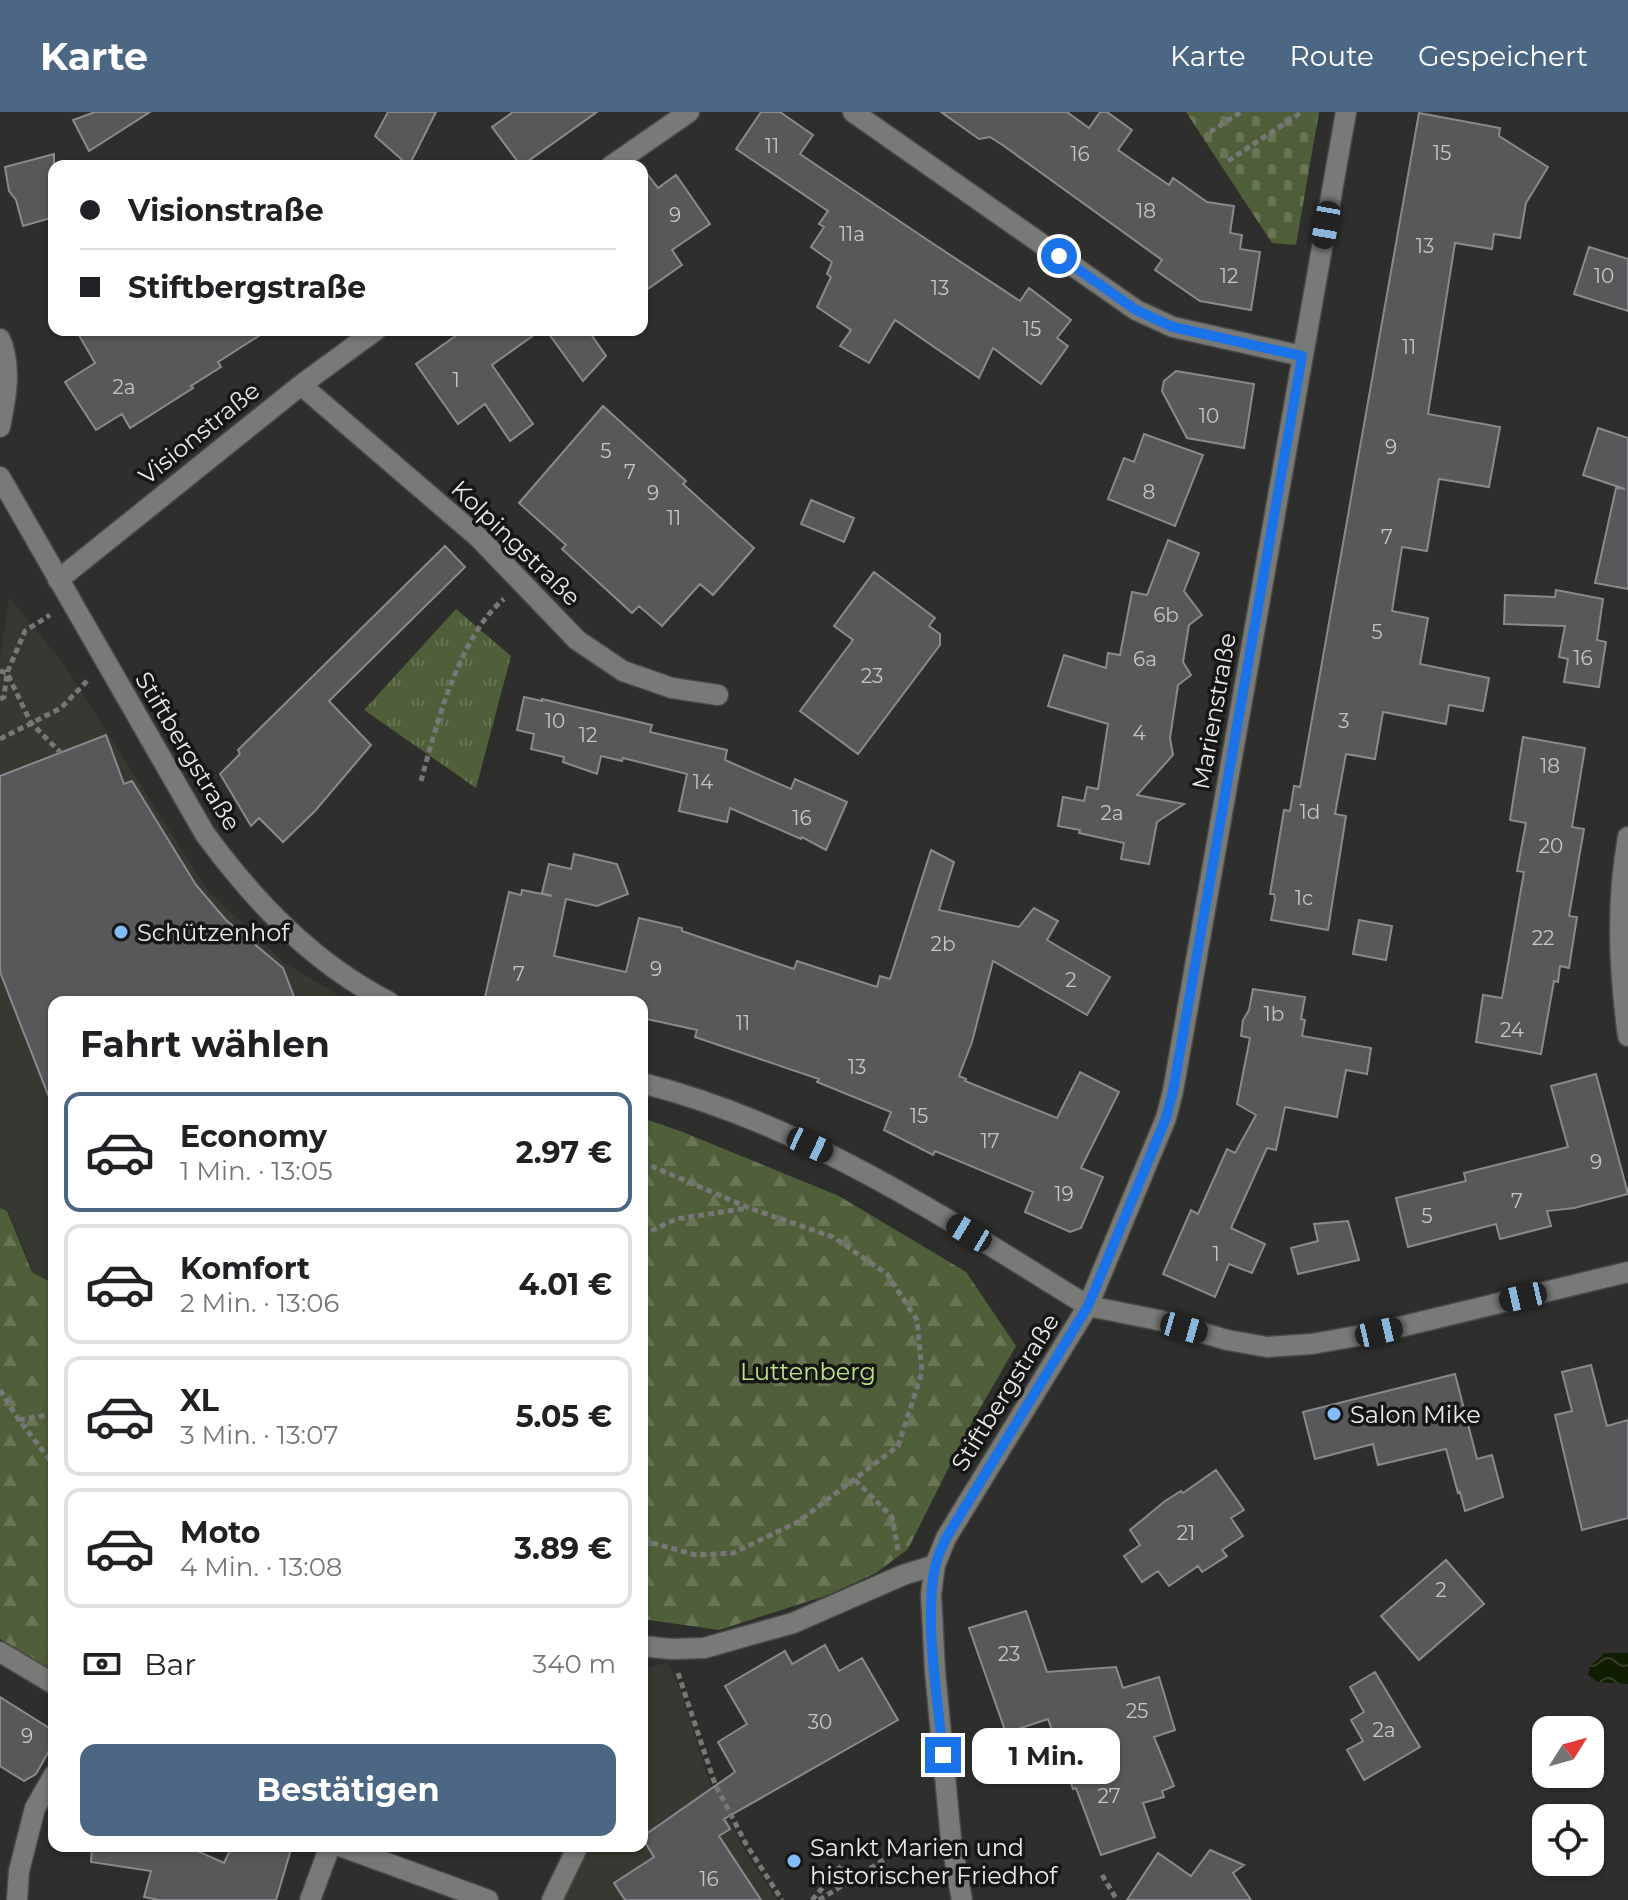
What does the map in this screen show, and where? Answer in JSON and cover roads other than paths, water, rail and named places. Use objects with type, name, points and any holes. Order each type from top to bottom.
[{"type":"street","points":[[620,160],[689,112]]},
{"type":"street","points":[[853,112],[1136,310],[1173,327],[1302,356]]},
{"type":"street","name":"Marienstraße","points":[[1088,1306],[1166,1118],[1173,1091],[1346,112]]},
{"type":"street","name":"Visionstraße","points":[[58,580],[301,385],[368,336]]},
{"type":"street","points":[[0,339],[7,354],[6,401],[0,427]]},
{"type":"street","name":"Kolpingstraße","points":[[301,385],[479,538],[577,640],[623,671],[672,688],[718,695]]},
{"type":"street","name":"Stiftbergstraße","points":[[0,477],[205,834],[236,877],[262,906],[313,952],[380,996]]},
{"type":"street","points":[[1628,837],[1622,872],[1619,930],[1621,982],[1628,1036]]},
{"type":"street","name":"Stiftbergstraße","points":[[648,1084],[761,1123],[834,1157],[921,1204],[1088,1306],[946,1538],[935,1565],[931,1594],[935,1671],[951,1839],[962,1900]]},
{"type":"street","points":[[1088,1306],[1267,1347],[1312,1344],[1379,1332],[1628,1272]]},
{"type":"street","points":[[648,1647],[704,1648],[793,1623],[903,1575],[935,1565]]},
{"type":"street","points":[[0,1652],[48,1680]]},
{"type":"street","points":[[17,1900],[19,1871],[35,1808],[48,1785]]},
{"type":"street","points":[[310,1900],[328,1852]]},
{"type":"street","points":[[356,1852],[488,1900]]},
{"type":"street","points":[[553,1898],[575,1852]]},
{"type":"water","points":[[1605,1653],[1628,1653],[1628,1684],[1598,1682],[1588,1675],[1590,1666]]},
{"type":"place","name":"Schützenhof","points":[[121,932]]},
{"type":"place","name":"Salon Mike","points":[[1334,1414]]},
{"type":"place","name":"Sankt Marien und historischer Friedhof","points":[[794,1861]]},
{"type":"park label","name":"Luttenberg","points":[[808,1371]]}]
